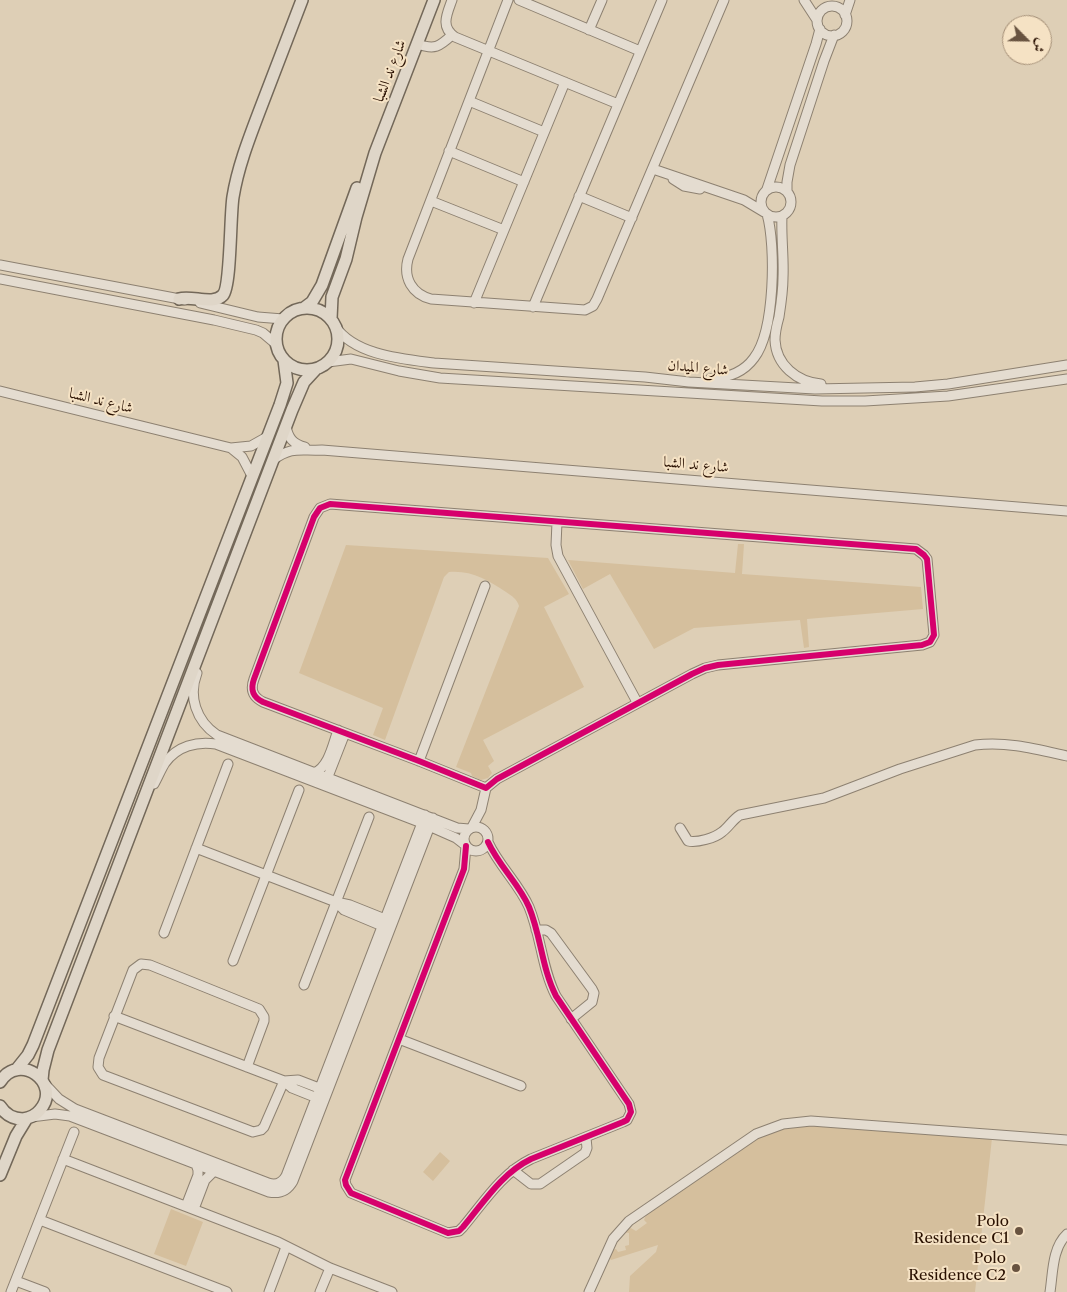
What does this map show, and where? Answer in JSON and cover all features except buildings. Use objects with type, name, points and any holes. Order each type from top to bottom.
[{"type":"main road","points":[[179,299],[191,297],[215,299],[223,295],[227,287],[231,214],[237,177],[248,142],[302,0]]},
{"type":"main road","name":"شارع ند الشبا","points":[[333,323],[332,297],[346,259],[356,217],[375,154],[434,0]]},
{"type":"main road","name":"شارع ند الشبا","points":[[304,308],[312,302],[322,285],[361,177],[375,154]]},
{"type":"main road","points":[[6,1075],[28,1055],[33,1045],[286,388],[287,378],[284,360],[276,344],[277,330],[289,313],[304,308],[319,310],[333,323],[338,335],[334,354],[328,362],[316,369],[304,382],[272,460],[48,1050],[43,1082]]},
{"type":"main road","points":[[284,360],[299,369],[316,369]]},
{"type":"main road","points":[[0,1175],[16,1136],[29,1118],[42,1109],[45,1103],[46,1089],[43,1082],[34,1072],[28,1070],[6,1075]]},
{"type":"main road","points":[[0,1106],[11,1116],[29,1118]]},
{"type":"street","points":[[452,0],[445,19],[446,28],[452,35],[618,104]]},
{"type":"street","points":[[508,0],[430,201],[407,264],[407,276],[415,292],[426,298],[585,310],[597,300],[724,0]]},
{"type":"street","points":[[519,0],[640,51]]},
{"type":"street","points":[[590,30],[602,0]]},
{"type":"street","points":[[533,307],[662,0]]},
{"type":"street","points":[[805,0],[833,4],[841,9],[845,15]]},
{"type":"street","points":[[805,0],[818,25],[828,35],[834,35],[845,26],[845,15],[850,0]]},
{"type":"street","points":[[689,382],[697,379],[723,378],[735,373],[750,362],[761,347],[772,279],[770,235],[760,201],[765,192],[812,57],[821,11],[833,4]]},
{"type":"street","points":[[417,44],[434,47],[442,44],[452,35]]},
{"type":"street","points":[[652,169],[744,200],[772,217],[782,216],[790,206],[788,172],[834,35]]},
{"type":"street","points":[[474,303],[565,82]]},
{"type":"street","points":[[469,101],[544,132]]},
{"type":"street","points":[[449,152],[524,182]]},
{"type":"street","points":[[744,200],[778,187],[788,192]]},
{"type":"street","points":[[579,196],[632,218]]},
{"type":"street","points":[[430,201],[504,230]]},
{"type":"street","points":[[782,216],[783,286],[775,338],[778,354],[786,368],[794,376],[804,381],[850,389]]},
{"type":"street","points":[[0,265],[179,299],[258,317],[283,319]]},
{"type":"street","points":[[0,279],[214,320],[256,330],[263,333],[276,344]]},
{"type":"street","name":"شارع الميدان","points":[[333,323],[344,337],[356,346],[418,361],[451,365],[645,377],[689,382],[815,389],[915,387],[948,384],[1067,365]]},
{"type":"street","name":"شارع الميدان","points":[[328,362],[351,359],[399,371],[440,378],[822,401],[928,398],[1067,378]]},
{"type":"street","name":"شارع ند الشبا","points":[[0,392],[231,448]]},
{"type":"street","name":"شارع ند الشبا","points":[[286,426],[289,438],[297,445],[322,450]]},
{"type":"street","points":[[231,448],[251,446],[267,437]]},
{"type":"street","points":[[231,448],[242,457],[252,476]]},
{"type":"street","name":"شارع ند الشبا","points":[[272,460],[281,454],[293,450],[322,450],[1067,510]]},
{"type":"street","points":[[464,869],[464,837],[480,810],[486,788],[497,779],[637,702],[698,671],[711,666],[926,644],[933,639],[934,630],[927,559],[921,552],[912,549],[335,504],[320,508],[314,517],[287,589],[254,679],[252,690],[262,702],[486,788]]},
{"type":"street","points":[[557,522],[556,545],[558,556],[637,702]]},
{"type":"street","points":[[419,761],[485,586]]},
{"type":"street","points":[[201,650],[201,660],[194,683],[193,695],[197,711],[207,727],[217,735],[314,772],[427,821],[454,837],[470,850],[489,855],[499,861]]},
{"type":"street","points":[[314,772],[321,769],[342,732]]},
{"type":"street","points":[[288,771],[295,770],[324,781],[328,778],[342,732]]},
{"type":"street","points":[[144,796],[171,756],[186,746],[209,743],[222,746],[427,821],[457,828],[479,827],[486,831]]},
{"type":"street","points":[[680,828],[688,841],[695,842],[721,833],[740,815],[824,798],[900,769],[975,745],[995,743],[1014,745],[1067,756]]},
{"type":"street","points":[[164,933],[228,764]]},
{"type":"street","points":[[233,961],[299,790]]},
{"type":"street","points":[[480,810],[488,842],[527,903],[553,990],[631,1108],[630,1117],[627,1120],[531,1159],[512,1170],[463,1227],[454,1233],[442,1231],[356,1195],[348,1190],[346,1185],[347,1175],[464,869],[477,852],[485,848],[488,842]]},
{"type":"street","points":[[304,985],[369,817]]},
{"type":"street","points":[[29,1118],[55,1114],[70,1116],[269,1192],[283,1191],[293,1180],[322,1095],[427,821]]},
{"type":"street","points":[[196,848],[336,902],[346,903],[388,924]]},
{"type":"street","points":[[536,930],[546,930],[551,933],[594,993],[592,1002],[572,1019]]},
{"type":"street","points":[[247,1067],[264,1022],[264,1017],[259,1009],[145,964],[136,966],[133,970],[97,1062],[100,1072],[108,1077],[253,1132],[264,1127],[284,1081]]},
{"type":"street","points":[[114,1016],[284,1081],[292,1088],[322,1095]]},
{"type":"street","points":[[399,1039],[521,1086]]},
{"type":"street","points":[[43,1082],[59,1100],[75,1109],[272,1184],[278,1183],[286,1176],[322,1095]]},
{"type":"street","points":[[589,1292],[613,1239],[629,1221],[747,1139],[774,1126],[792,1122],[811,1121],[1067,1140]]},
{"type":"street","points":[[11,1292],[74,1132]]},
{"type":"street","points":[[512,1170],[531,1184],[540,1184],[585,1153],[587,1148],[586,1138]]},
{"type":"street","points":[[63,1159],[190,1208],[286,1247],[330,1268],[392,1292]]},
{"type":"street","points":[[190,1208],[198,1175],[196,1164]]},
{"type":"street","points":[[190,1208],[207,1177],[214,1170]]},
{"type":"street","points":[[40,1220],[227,1292]]},
{"type":"street","points":[[1052,1278],[1053,1248],[1059,1235],[1067,1228]]},
{"type":"street","points":[[1050,1292],[1057,1249],[1067,1234]]},
{"type":"street","points":[[269,1290],[286,1247]]},
{"type":"street","points":[[320,1292],[330,1268]]},
{"type":"street","points":[[16,1281],[45,1292]]},
{"type":"shaded area","points":[[738,544],[744,544],[742,574],[921,587],[923,609],[807,619],[809,647],[804,648],[800,620],[694,628],[654,649],[610,574],[583,589],[568,560],[735,573]]},
{"type":"shaded area","points":[[346,545],[548,558],[569,594],[544,607],[584,687],[483,740],[494,761],[488,766],[492,773],[488,778],[481,780],[472,776],[471,773],[456,767],[519,606],[512,596],[486,580],[472,574],[449,572],[444,577],[385,740],[373,735],[383,708],[299,673]]},
{"type":"shaded area","points":[[806,1124],[992,1138],[975,1292],[629,1292],[630,1276],[656,1252],[658,1245],[611,1260],[608,1256],[612,1250],[616,1249],[618,1252],[626,1250],[625,1246],[629,1245],[629,1233],[624,1232],[629,1227],[636,1231],[647,1223],[644,1220],[646,1215],[752,1140],[774,1130]]},
{"type":"shaded area","points":[[440,1152],[450,1161],[433,1181],[423,1172]]},
{"type":"shaded area","points":[[171,1209],[203,1222],[186,1266],[154,1254]]},
{"type":"cycle path","points":[[330,504],[916,549],[927,559],[934,635],[930,642],[922,645],[718,665],[705,668],[497,779],[486,788],[263,702],[257,698],[252,690],[254,679],[314,517],[320,508],[330,504]]},
{"type":"cycle path","points":[[466,846],[464,869],[345,1180],[351,1193],[448,1233],[459,1231],[502,1180],[521,1165],[531,1159],[623,1122],[627,1120],[631,1112],[629,1104],[556,996],[551,986],[529,907],[488,842]]},
{"type":"place","name":"Polo Residence C1","points":[[1019,1231]]},
{"type":"place","name":"Polo Residence C2","points":[[1016,1268]]}]
